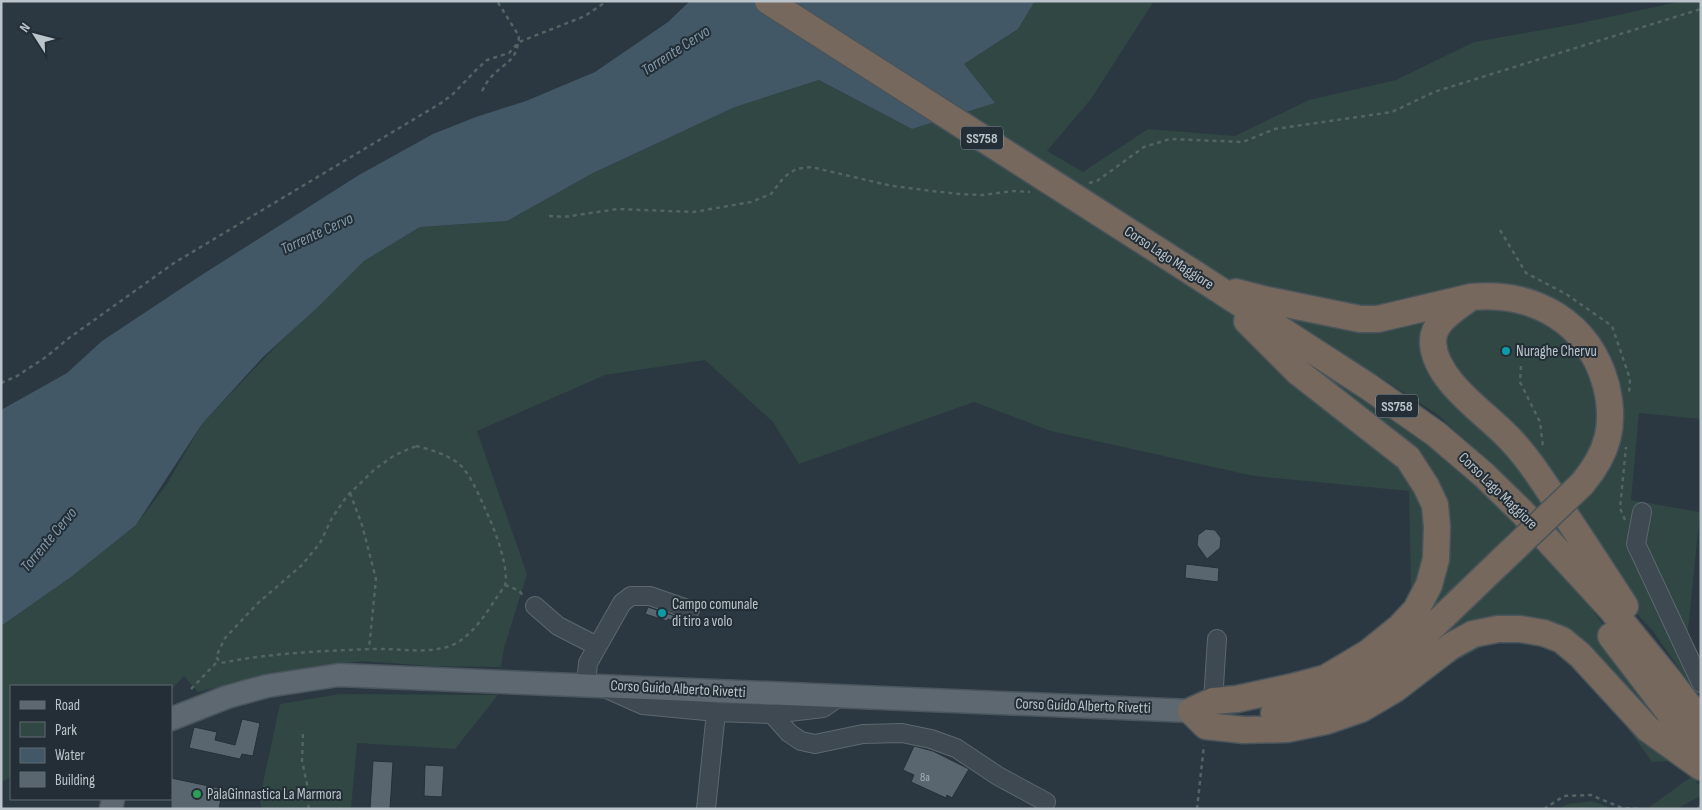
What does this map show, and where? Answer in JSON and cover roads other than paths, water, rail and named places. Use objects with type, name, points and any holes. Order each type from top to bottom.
[{"type":"highway","name":"Corso Lago Maggiore","points":[[768,1],[1369,387],[1436,434],[1484,474],[1549,541],[1612,610],[1701,722]]},
{"type":"highway","points":[[1203,712],[1256,716],[1294,710],[1334,698],[1367,682],[1398,660],[1582,484],[1602,455],[1610,430],[1610,401],[1603,374],[1594,353],[1578,332],[1556,315],[1527,302],[1499,296],[1471,297],[1378,319],[1360,319],[1267,300],[1211,285]]},
{"type":"highway","points":[[1203,712],[1236,699],[1326,678],[1368,653],[1400,627],[1416,610],[1429,585],[1437,551],[1435,505],[1426,486],[1408,458],[1298,372],[1211,285]]},
{"type":"highway","points":[[1471,297],[1444,317],[1436,330],[1433,342],[1437,360],[1445,377],[1507,436],[1529,461],[1631,614],[1669,680]]},
{"type":"highway","name":"Corso Lago Maggiore","points":[[1549,541],[1599,620],[1701,754]]},
{"type":"highway","points":[[1203,712],[1244,730],[1287,730],[1326,720],[1361,709],[1395,689],[1451,646],[1473,634],[1498,629],[1520,629],[1544,633],[1562,640],[1580,655],[1648,728],[1701,767]]},
{"type":"main road","name":"Corso Guido Alberto Rivetti","points":[[172,719],[228,697],[267,686],[339,675],[1203,712]]},
{"type":"street","points":[[1642,512],[1636,544],[1701,683]]},
{"type":"street","points":[[690,610],[650,596],[631,596],[622,603],[588,662],[592,685],[643,705],[716,712],[772,714],[823,708],[840,697]]},
{"type":"street","points":[[535,606],[558,626],[597,646]]},
{"type":"street","points":[[1203,712],[1217,640]]},
{"type":"street","points":[[706,809],[716,712]]},
{"type":"street","points":[[772,714],[789,733],[801,741],[815,744],[863,734],[902,733],[931,738],[956,748],[998,776],[1046,802]]},
{"type":"water","name":"Torrente Cervo","points":[[690,1],[1035,1],[1018,29],[964,64],[995,103],[912,129],[819,80],[735,107],[593,173],[507,221],[420,227],[364,261],[320,305],[263,357],[202,424],[136,525],[71,577],[1,626],[1,410],[67,373],[102,341],[359,175],[433,134],[476,117],[526,101],[595,72],[668,22]]},
{"type":"place","name":"Nuraghe Chervu","points":[[1506,351]]},
{"type":"place","name":"Campo comunale di tiro a volo","points":[[662,613]]},
{"type":"place","name":"PalaGinnastica La Marmora","points":[[197,794]]}]
